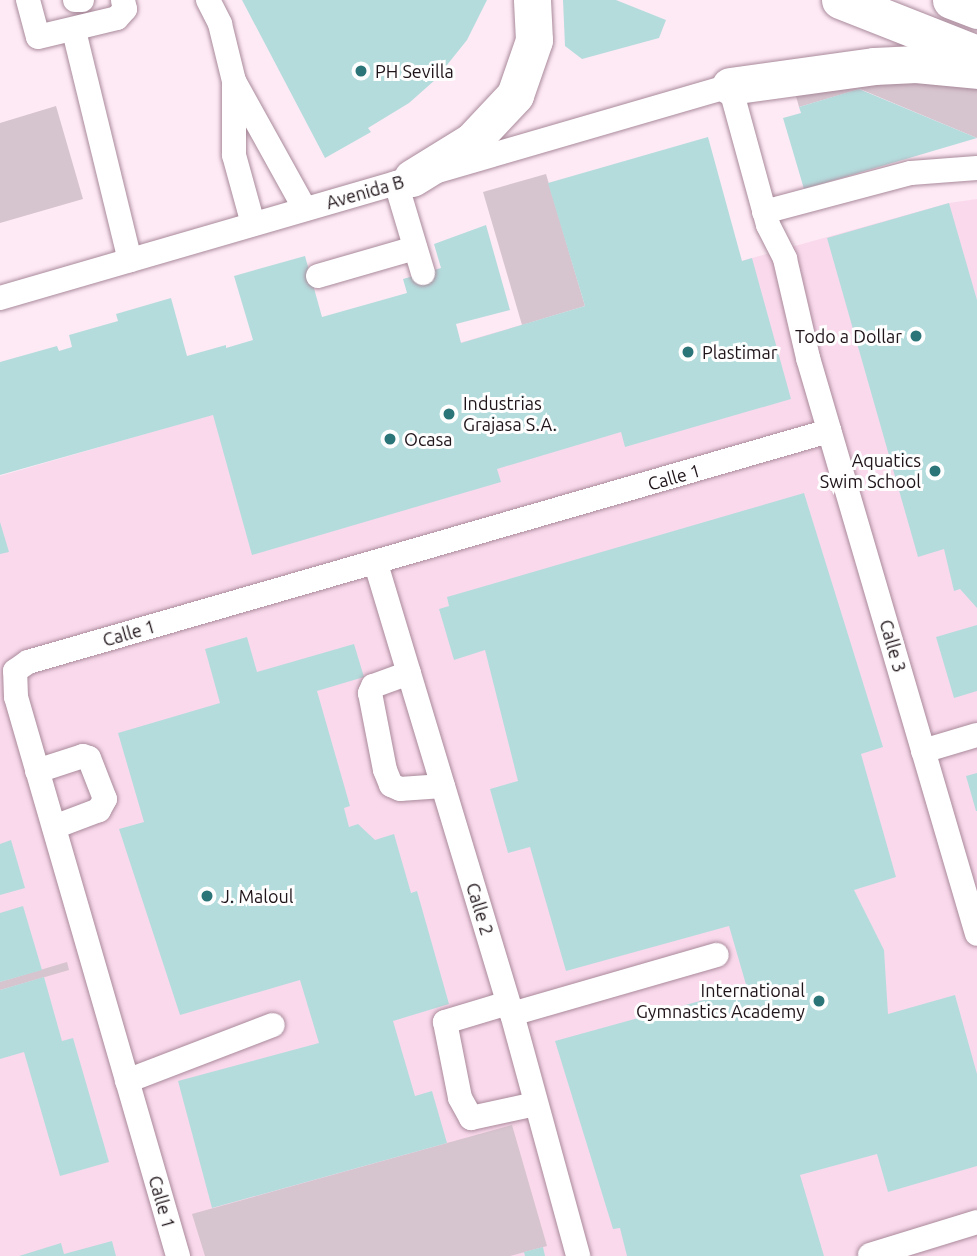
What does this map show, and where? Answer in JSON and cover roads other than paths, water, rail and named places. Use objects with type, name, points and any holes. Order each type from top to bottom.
[{"type":"highway","points":[[404,181],[472,141],[515,95],[534,40],[532,0]]},
{"type":"highway","points":[[840,0],[977,54]]},
{"type":"highway","points":[[951,0],[977,10]]},
{"type":"highway","points":[[730,86],[885,66],[977,70]]},
{"type":"street","points":[[28,0],[38,37],[74,31],[117,18],[125,9],[123,0]]},
{"type":"street","points":[[75,0],[82,0]]},
{"type":"street","points":[[208,0],[220,24],[234,81],[234,155],[253,224]]},
{"type":"street","points":[[74,31],[130,260]]},
{"type":"street","points":[[234,81],[305,209]]},
{"type":"street","name":"Avenida B","points":[[0,298],[730,86]]},
{"type":"street","name":"Calle 3","points":[[730,86],[766,219],[769,262],[787,316],[808,358],[977,934]]},
{"type":"street","points":[[766,219],[911,173],[977,168]]},
{"type":"street","points":[[404,181],[415,248],[423,273]]},
{"type":"street","points":[[318,276],[415,248]]},
{"type":"street","name":"Calle 1","points":[[178,1256],[16,697],[15,671],[28,662],[376,564],[829,431]]},
{"type":"street","name":"Calle 2","points":[[376,564],[510,1008],[578,1256]]},
{"type":"street","points":[[409,673],[373,686],[370,693],[385,770],[391,785],[400,789],[443,786]]},
{"type":"street","points":[[923,751],[977,735]]},
{"type":"street","points":[[37,771],[83,755],[89,758],[104,799],[99,810],[54,827]]},
{"type":"street","points":[[536,1104],[471,1118],[460,1098],[445,1022],[718,955]]},
{"type":"street","points":[[127,1082],[273,1025]]},
{"type":"street","points":[[870,1255],[977,1222]]},
{"type":"place","name":"PH Sevilla","points":[[361,71]]},
{"type":"place","name":"Todo a Dollar","points":[[916,336]]},
{"type":"place","name":"Plastimar","points":[[688,352]]},
{"type":"place","name":"Industrias Grajasa S.A.","points":[[449,414]]},
{"type":"place","name":"Ocasa","points":[[390,439]]},
{"type":"place","name":"Aquatics Swim School","points":[[935,471]]},
{"type":"place","name":"J. Maloul","points":[[207,896]]},
{"type":"place","name":"International Gymnastics Academy","points":[[819,1001]]}]
